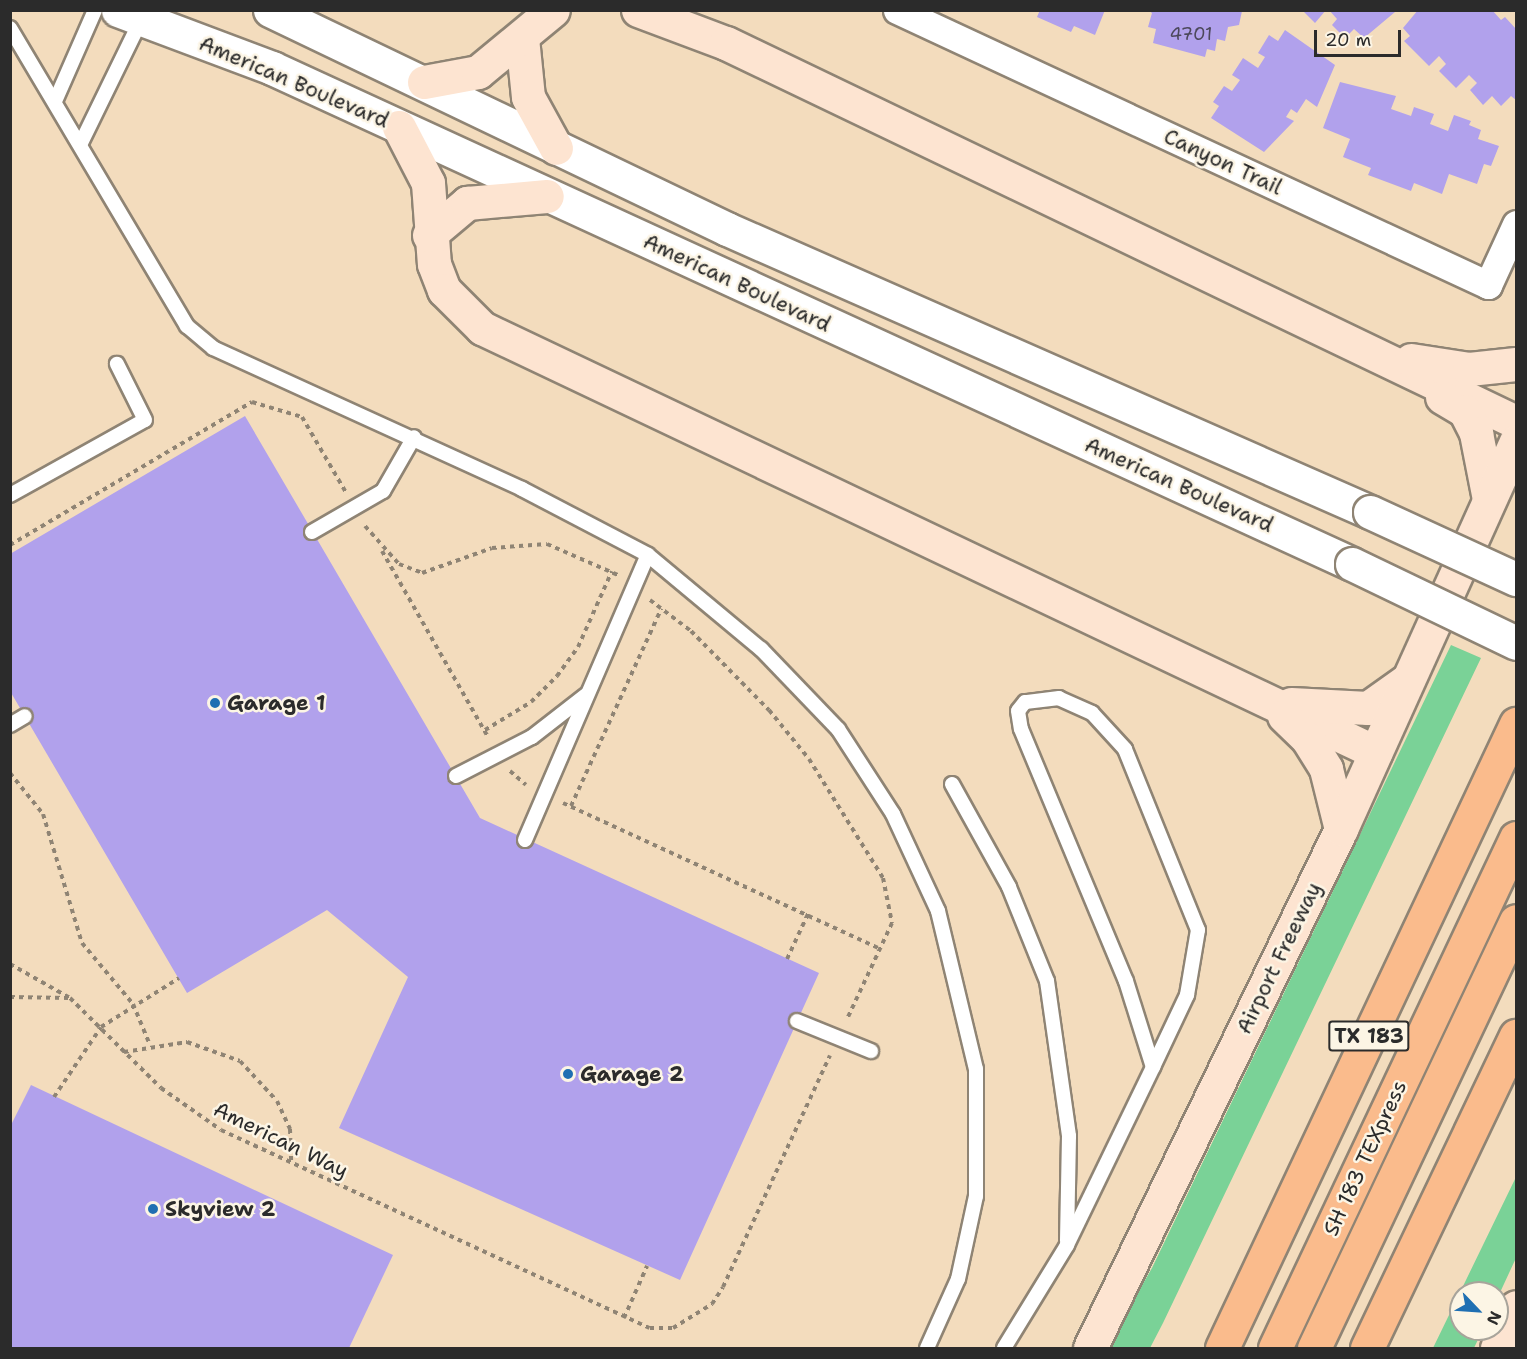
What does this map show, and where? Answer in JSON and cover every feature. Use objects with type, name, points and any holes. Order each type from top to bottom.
[{"type":"highway","name":"TX 183","points":[[1222,1348],[1516,724]]},
{"type":"highway","name":"SH 183 TEXpress","points":[[1275,1348],[1516,838]]},
{"type":"highway","name":"SH 183 TEXpress","points":[[1314,1348],[1516,921]]},
{"type":"highway","points":[[1366,1348],[1516,1036]]},
{"type":"main road","points":[[424,82],[478,72],[522,38],[553,10]]},
{"type":"main road","points":[[638,10],[726,43],[1516,422]]},
{"type":"main road","points":[[522,38],[528,97],[556,148]]},
{"type":"main road","points":[[399,127],[428,183],[429,235],[434,264],[460,311],[519,349],[1375,752]]},
{"type":"main road","points":[[429,235],[466,203],[547,196]]},
{"type":"main road","points":[[1378,355],[1469,369],[1516,364]]},
{"type":"main road","points":[[1378,355],[1464,411],[1485,457],[1489,499]]},
{"type":"main road","name":"Airport Freeway","points":[[1090,1348],[1341,829],[1459,562],[1516,442]]},
{"type":"main road","points":[[1270,702],[1368,708],[1406,681]]},
{"type":"main road","points":[[1270,702],[1307,738],[1326,769],[1341,829]]},
{"type":"main road","points":[[1497,1348],[1516,1307]]},
{"type":"street","points":[[270,10],[727,229],[1370,512],[1516,579]]},
{"type":"street","name":"Canyon Trail","points":[[897,10],[1488,285],[1516,224]]},
{"type":"street","name":"American Boulevard","points":[[135,14],[272,68],[1352,564],[1516,643]]},
{"type":"lane","points":[[56,99],[95,10]]},
{"type":"lane","points":[[81,143],[135,14]]},
{"type":"lane","points":[[10,28],[56,99],[187,326],[213,348],[414,437],[648,555],[761,649],[838,729],[893,814],[938,911],[972,1046],[980,1160],[958,1279],[927,1348]]},
{"type":"lane","points":[[10,495],[145,420],[117,364]]},
{"type":"lane","points":[[312,532],[356,510],[383,491],[414,437]]},
{"type":"lane","points":[[525,840],[648,555]]},
{"type":"lane","points":[[456,776],[532,737],[588,693]]},
{"type":"lane","points":[[1004,1348],[1066,1245],[1153,1066],[1187,995],[1198,930],[1125,749],[1092,713],[1059,698],[1025,702],[1018,711],[1021,729],[1126,981],[1153,1066]]},
{"type":"lane","points":[[10,725],[25,716]]},
{"type":"lane","points":[[952,784],[1009,886],[1047,981],[1068,1136],[1066,1245]]},
{"type":"lane","points":[[797,1021],[871,1052]]},
{"type":"path","points":[[10,545],[252,402],[302,417],[381,548],[498,755],[516,779],[545,795],[881,949]]},
{"type":"path","name":"American Way","points":[[10,964],[70,998],[124,1052],[190,1111],[291,1163],[539,1280],[650,1328],[674,1328],[712,1304],[892,923],[884,878],[843,812],[769,710],[661,609],[612,571],[547,544],[492,548],[422,573],[381,548]]},
{"type":"path","points":[[484,730],[531,702],[557,676],[578,647],[612,571]]},
{"type":"path","points":[[571,806],[661,609]]},
{"type":"path","points":[[10,773],[43,814],[82,943],[133,1004],[150,1045]]},
{"type":"path","points":[[787,959],[808,914]]},
{"type":"path","points":[[54,1097],[101,1027],[133,1004],[179,978]]},
{"type":"path","points":[[10,998],[70,998]]},
{"type":"path","points":[[124,1052],[150,1045],[187,1042],[240,1061],[277,1101],[290,1129],[291,1163]]},
{"type":"path","points":[[624,1318],[648,1266]]},
{"type":"green space","points":[[1451,645],[1481,658],[1163,1323],[1150,1348],[1106,1348],[1152,1268]]},
{"type":"green space","points":[[1516,1177],[1516,1258],[1505,1281],[1466,1281]]},
{"type":"green space","points":[[1449,1315],[1449,1341],[1477,1341],[1474,1348],[1433,1348]]},
{"type":"building","points":[[1040,10],[1105,10],[1095,35],[1074,26],[1071,32],[1037,17]]},
{"type":"building","points":[[1148,10],[1242,11],[1239,25],[1228,27],[1225,41],[1217,39],[1215,51],[1207,49],[1205,57],[1153,43],[1156,29],[1148,27],[1152,13]]},
{"type":"building","points":[[1302,10],[1326,10],[1315,23]]},
{"type":"building","points":[[1329,10],[1394,10],[1395,12],[1364,38],[1354,29],[1345,38],[1332,25],[1337,19]]},
{"type":"building","points":[[1418,10],[1492,10],[1501,20],[1505,17],[1516,29],[1516,100],[1511,96],[1501,106],[1492,96],[1483,105],[1470,90],[1477,83],[1469,75],[1456,88],[1439,71],[1446,64],[1439,56],[1429,66],[1404,41],[1410,36],[1403,28]]},
{"type":"building","points":[[1285,30],[1335,65],[1317,107],[1306,99],[1297,113],[1291,109],[1286,117],[1294,121],[1264,152],[1211,118],[1219,106],[1213,102],[1224,86],[1232,91],[1240,80],[1232,75],[1243,58],[1258,68],[1265,57],[1258,53],[1269,35],[1278,41]]},
{"type":"building","points":[[1340,82],[1396,96],[1391,109],[1411,116],[1414,107],[1434,114],[1430,124],[1448,131],[1454,115],[1471,121],[1469,125],[1481,130],[1478,139],[1499,146],[1491,166],[1484,164],[1477,184],[1449,174],[1442,194],[1414,183],[1411,191],[1368,175],[1371,168],[1343,157],[1350,139],[1323,128]]},
{"type":"building","points":[[245,416],[480,818],[819,973],[680,1280],[339,1128],[408,977],[327,910],[187,993],[10,691],[10,554]]},
{"type":"building","name":"Skyview 2","points":[[31,1085],[393,1255],[349,1348],[10,1348],[10,1127]]},
{"type":"place","name":"Garage 1","points":[[215,703]]},
{"type":"place","name":"Garage 2","points":[[568,1074]]},
{"type":"place","name":"Skyview 2","points":[[153,1209]]}]
